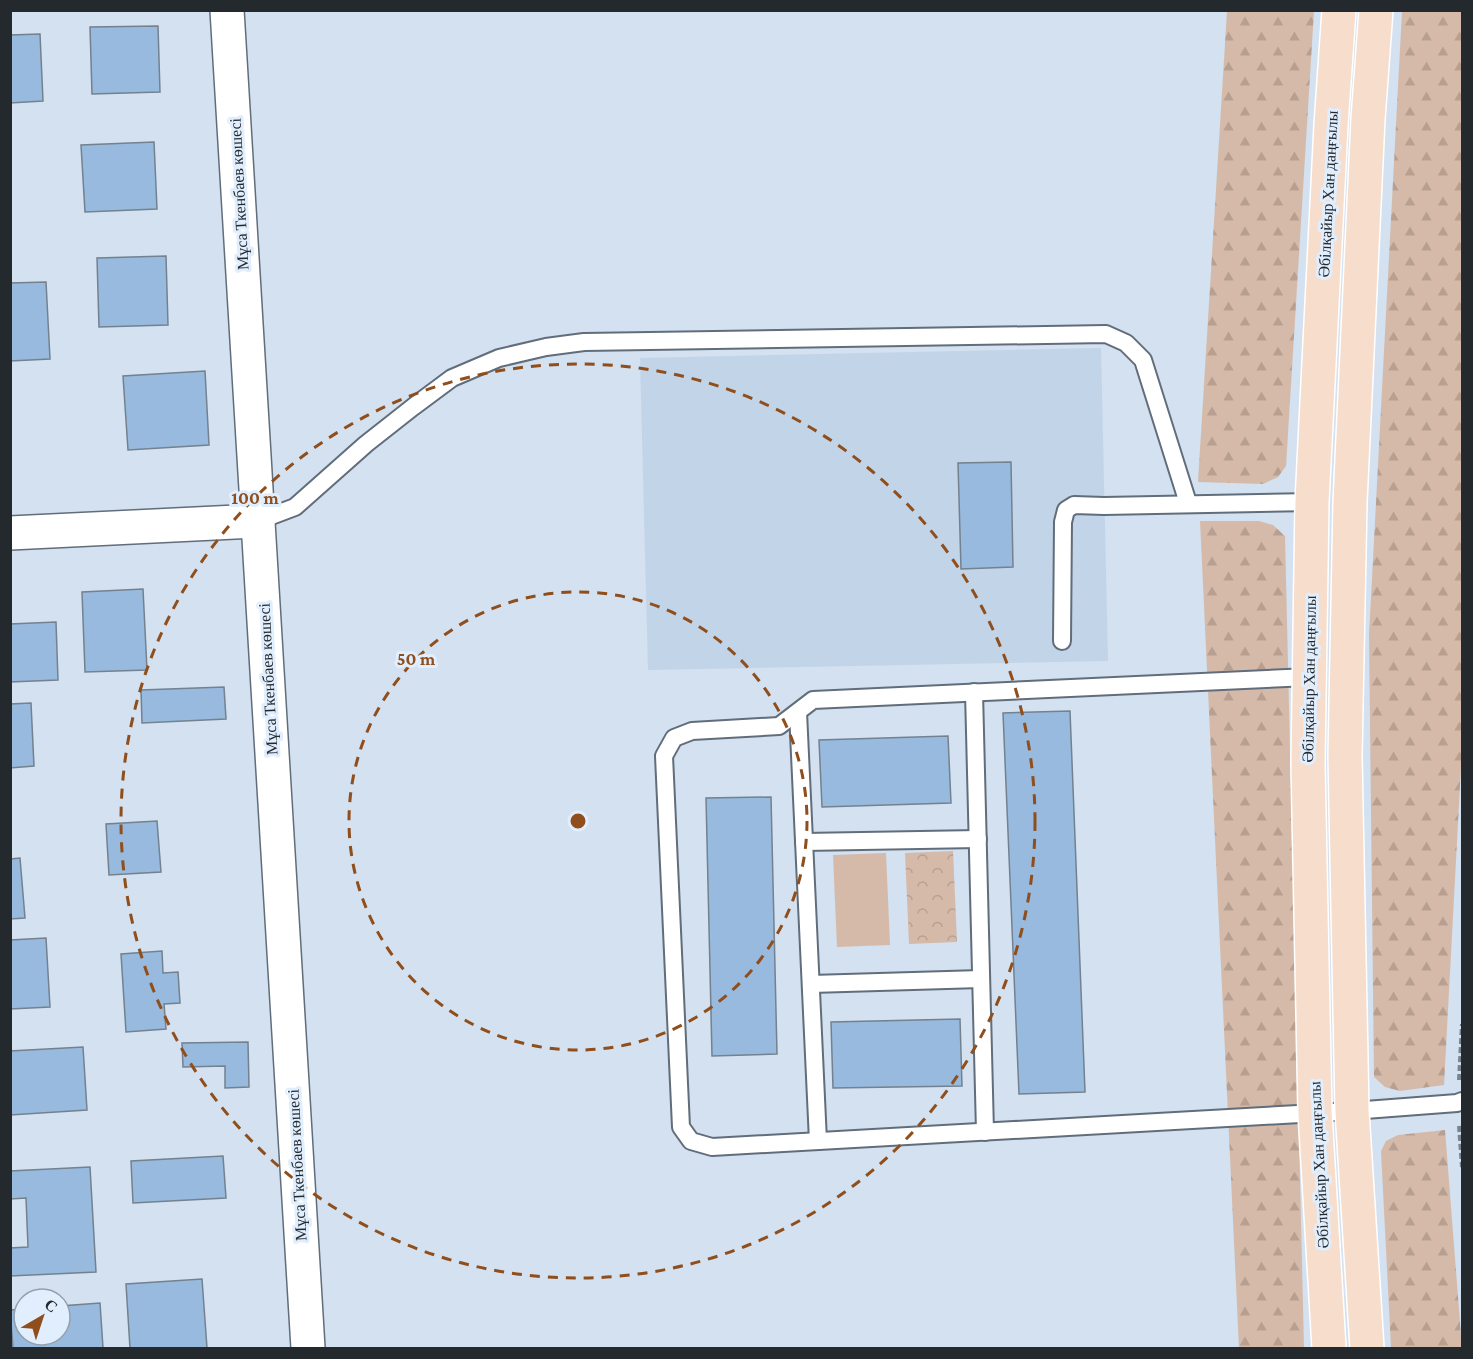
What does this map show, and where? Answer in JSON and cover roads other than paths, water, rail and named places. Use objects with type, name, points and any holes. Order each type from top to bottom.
[{"type":"main road","name":"Әбілқайыр Хан даңғылы","points":[[1329,1348],[1315,1113],[1308,763],[1312,502],[1339,10]]},
{"type":"main road","points":[[1367,1348],[1352,1111],[1345,756],[1350,502],[1368,119],[1376,10]]},
{"type":"street","name":"Мұса Ткенбаев көшесі","points":[[227,10],[308,1348]]},
{"type":"street","points":[[10,533],[258,521]]},
{"type":"lane","points":[[258,521],[295,507],[412,407],[452,378],[498,358],[546,347],[584,342],[1106,334],[1126,343],[1143,360],[1188,503]]},
{"type":"lane","points":[[1062,641],[1063,522],[1066,510],[1074,505],[1312,502]]},
{"type":"lane","points":[[1309,677],[813,700],[779,726],[692,731],[674,738],[664,756],[681,1127],[691,1141],[712,1147],[1352,1111],[1462,1101]]},
{"type":"lane","points":[[974,692],[985,1132]]},
{"type":"lane","points":[[798,712],[818,1141]]},
{"type":"lane","points":[[804,842],[978,839]]},
{"type":"lane","points":[[811,984],[981,979]]}]
